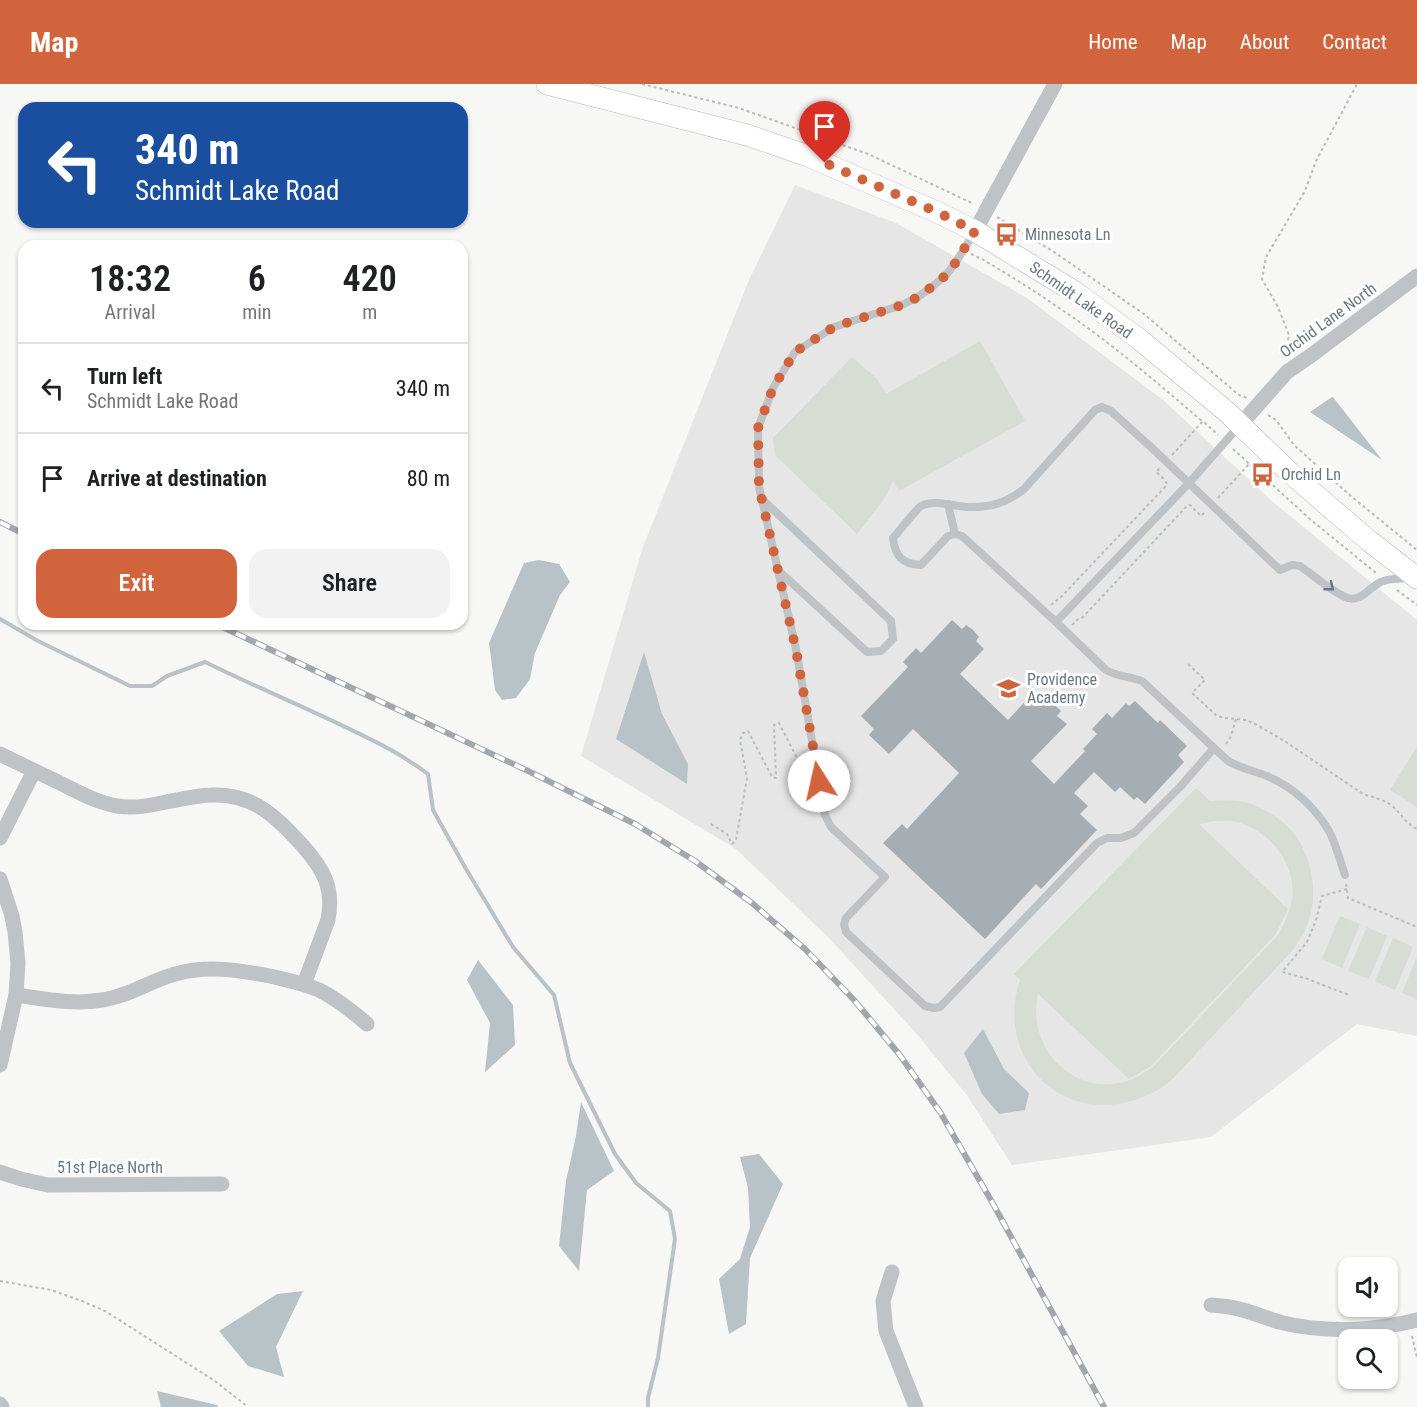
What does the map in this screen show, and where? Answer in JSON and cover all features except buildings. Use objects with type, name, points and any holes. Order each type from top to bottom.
[{"type":"street","name":"Schmidt Lake Road","points":[[547,84],[747,135],[808,156],[929,208],[975,231],[1075,292],[1139,339],[1227,412],[1289,472],[1368,540],[1417,578]]},
{"type":"street","points":[[975,231],[1054,84]]},
{"type":"street","name":"Orchid Lane North","points":[[1240,425],[1287,372],[1417,276]]},
{"type":"street","points":[[0,754],[93,799],[115,806],[147,806],[198,796],[221,795],[244,799],[265,809],[318,865],[327,882],[330,911],[328,920],[304,984]]},
{"type":"street","points":[[0,838],[34,771]]},
{"type":"street","points":[[0,879],[15,932],[18,963],[16,995],[0,1065]]},
{"type":"street","points":[[16,995],[73,1002],[104,1000],[133,992],[174,975],[218,968],[304,984],[344,1005],[367,1024]]},
{"type":"street","name":"51st Place North","points":[[0,1172],[34,1182],[62,1185],[222,1184]]},
{"type":"street","points":[[892,1272],[883,1301],[886,1331],[916,1407]]},
{"type":"street","points":[[1211,1305],[1235,1308],[1308,1328],[1378,1328],[1413,1321]]},
{"type":"lane","points":[[975,231],[946,275],[918,297],[902,305],[834,327],[795,352],[773,388],[758,428],[759,487],[796,650],[825,815],[831,827],[885,877],[846,918],[844,924],[846,932],[925,1006],[940,1007],[1097,843],[1107,838],[1121,838],[1134,833],[1217,751]]},
{"type":"lane","points":[[1345,875],[1329,831],[1299,795],[1284,784],[1228,761],[1142,681],[1113,675],[1106,670],[962,536],[955,534],[948,536],[921,565],[913,565],[897,555],[893,538],[921,506],[934,503],[968,507],[984,506],[999,504],[1012,498],[1024,489],[1095,410],[1102,407],[1111,411],[1166,461],[1280,570],[1292,565],[1300,566],[1341,595],[1351,599],[1361,597],[1377,583],[1385,580],[1417,578]]},
{"type":"lane","points":[[1056,622],[1189,483],[1240,425]]},
{"type":"lane","points":[[762,499],[891,621],[893,639],[881,651],[867,652],[778,571]]},
{"type":"lane","points":[[948,504],[955,534]]},
{"type":"path","points":[[1278,362],[1286,353],[1289,334],[1278,307],[1262,279],[1266,257],[1305,191],[1316,161],[1357,84]]},
{"type":"path","points":[[963,251],[982,259],[1056,306],[1143,370],[1209,428]]},
{"type":"path","points":[[1056,600],[1165,487],[1167,484],[1165,480],[1156,472],[1203,421]]},
{"type":"path","points":[[1083,617],[1187,506],[1190,505],[1201,516],[1249,464],[1311,520],[1417,605]]},
{"type":"path","points":[[1188,664],[1205,680],[1192,693],[1217,716],[1245,720],[1257,725],[1363,794],[1384,801],[1417,830]]},
{"type":"path","points":[[1217,751],[1231,736],[1236,719]]},
{"type":"path","points":[[711,824],[727,834],[732,844],[736,840],[747,778],[740,740],[743,733],[748,731],[772,777],[776,778],[774,725],[778,723],[809,782],[819,781]]},
{"type":"path","points":[[1345,875],[1348,898],[1417,927]]},
{"type":"path","points":[[1347,889],[1322,896],[1307,942],[1282,972],[1349,995]]},
{"type":"path","points":[[0,1281],[51,1290],[105,1311],[215,1381],[248,1407]]},
{"type":"path","points":[[1413,1321],[1417,1357]]},
{"type":"shaded area","name":"Providence Academy","points":[[795,185],[896,223],[1027,298],[1162,399],[1273,502],[1417,620],[1417,1036],[1357,1024],[1211,1137],[1012,1165],[966,1094],[915,1032],[829,938],[736,849],[581,756],[643,547],[749,280]]},
{"type":"shaded area","points":[[980,341],[1025,421],[899,491],[893,481],[885,498],[857,534],[775,455],[773,438],[852,357],[877,379],[886,394]]},
{"type":"shaded area","points":[[1333,397],[1382,460],[1310,412]]},
{"type":"shaded area","points":[[539,560],[559,564],[570,582],[560,595],[535,653],[530,679],[516,698],[502,700],[495,690],[489,643],[524,563]]},
{"type":"shaded area","points":[[644,652],[662,714],[688,764],[687,784],[616,739]]},
{"type":"shaded area","points":[[1417,747],[1417,807],[1390,790]]},
{"type":"shaded area","points":[[1196,788],[1210,801],[1242,801],[1266,811],[1287,826],[1303,848],[1312,875],[1313,904],[1305,930],[1293,950],[1177,1074],[1152,1093],[1118,1104],[1100,1105],[1065,1096],[1050,1087],[1029,1064],[1018,1041],[1014,1017],[1020,980],[1014,974]],"holes":[[[1217,821],[1237,822],[1249,826],[1270,841],[1279,851],[1290,873],[1292,886],[1289,913],[1279,934],[1153,1067],[1128,1081],[1105,1084],[1087,1081],[1070,1074],[1057,1063],[1046,1048],[1039,1032],[1036,1013],[1038,994],[1129,1079],[1150,1067],[1275,935],[1288,909],[1199,824]]]},
{"type":"shaded area","points":[[1340,916],[1360,924],[1342,968],[1322,959]]},
{"type":"shaded area","points":[[1367,927],[1387,936],[1369,979],[1348,971]]},
{"type":"shaded area","points":[[1393,938],[1413,947],[1395,990],[1375,981]]},
{"type":"shaded area","points":[[1417,956],[1417,999],[1402,993]]},
{"type":"shaded area","points":[[478,960],[513,1005],[515,1045],[485,1072],[490,1023],[467,980]]},
{"type":"shaded area","points":[[983,1029],[1004,1069],[1029,1093],[1025,1110],[999,1114],[982,1094],[964,1053]]},
{"type":"shaded area","points":[[581,1102],[614,1171],[587,1190],[579,1271],[559,1246],[566,1181]]},
{"type":"shaded area","points":[[759,1154],[783,1184],[750,1258],[746,1324],[729,1334],[719,1279],[740,1259],[750,1227],[748,1188],[740,1157]]},
{"type":"shaded area","points":[[303,1291],[276,1347],[284,1377],[248,1366],[219,1331],[277,1294]]},
{"type":"shaded area","points":[[157,1391],[217,1405],[218,1407],[161,1407]]},
{"type":"waterway","points":[[0,619],[18,629]]},
{"type":"waterway","points":[[19,630],[130,686],[152,686],[167,676],[205,662],[370,739],[428,774],[433,810],[466,869],[513,947],[554,995],[570,1063],[615,1154],[636,1183],[670,1211],[675,1239],[658,1358],[648,1407]]},
{"type":"railway","points":[[0,522],[18,531]]},
{"type":"railway","points":[[229,630],[635,824],[695,861],[752,903],[805,949],[854,1000],[899,1054],[940,1112],[1104,1407]]},
{"type":"place","name":"Minnesota Ln","points":[[1007,234]]},
{"type":"place","name":"Orchid Ln","points":[[1263,474]]},
{"type":"place","name":"Providence Academy","points":[[1009,688]]},
{"type":"route","points":[[819,781],[796,650],[759,487],[758,428],[773,388],[795,352],[834,327],[902,305],[918,297],[946,275],[975,231],[825,163]]}]
